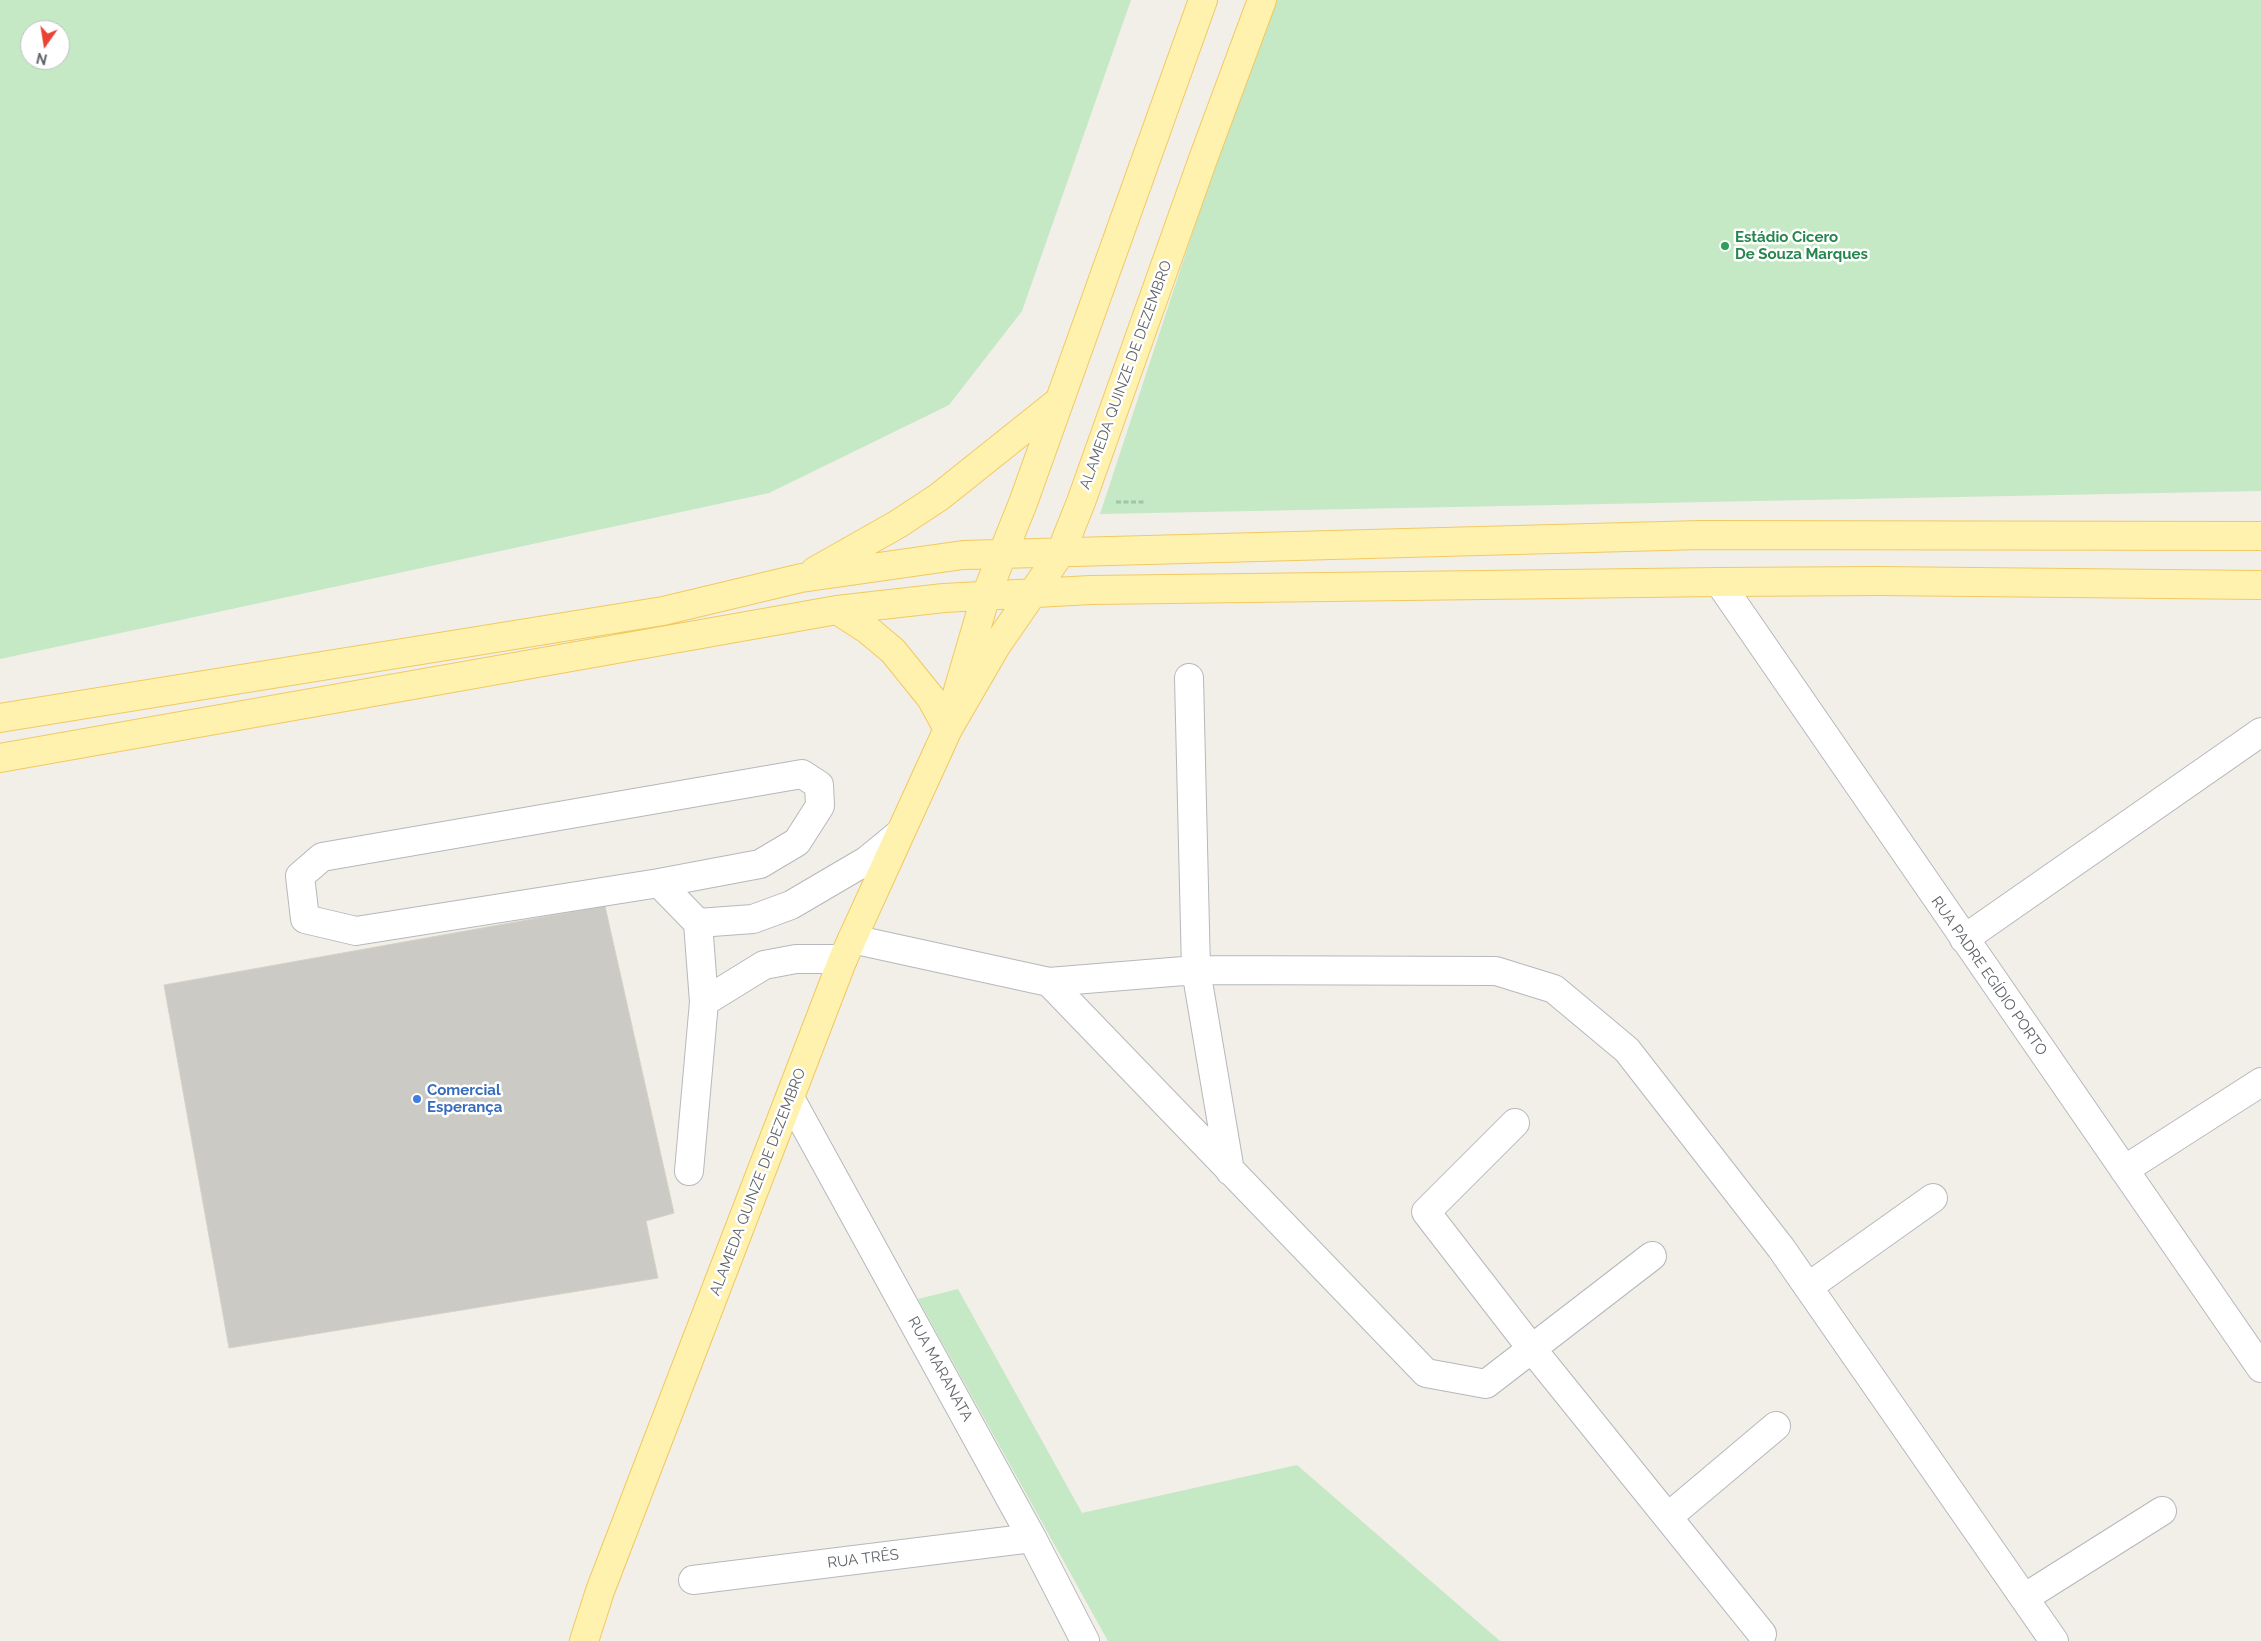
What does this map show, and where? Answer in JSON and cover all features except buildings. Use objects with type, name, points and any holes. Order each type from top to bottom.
[{"type":"main road","name":"ALAMEDA QUINZE DE DEZEMBRO","points":[[948,729],[970,644],[986,595],[1003,554],[1203,0]]},
{"type":"main road","name":"ALAMEDA QUINZE DE DEZEMBRO","points":[[584,1641],[600,1591],[848,949],[948,729],[996,646],[1061,552],[1081,502],[1203,159],[1262,0]]},
{"type":"main road","points":[[801,578],[898,524],[940,497],[1058,402]]},
{"type":"main road","points":[[0,718],[663,611],[801,578],[963,555],[1701,535],[2261,536]]},
{"type":"main road","points":[[0,758],[837,610],[986,595],[1231,588],[1719,582],[1878,581],[2261,585]]},
{"type":"main road","points":[[837,610],[868,630],[893,651],[931,698],[948,729]]},
{"type":"street","name":"RUA PADRE EGÍDIO PORTO","points":[[1719,582],[1964,940],[2261,1368]]},
{"type":"street","points":[[1189,678],[1196,970],[1230,1171]]},
{"type":"street","points":[[1964,940],[2261,732]]},
{"type":"street","points":[[802,774],[819,785],[820,806],[797,842],[790,847],[760,864],[659,883],[356,931],[305,919],[300,876],[322,857],[802,774]]},
{"type":"street","points":[[698,923],[753,919],[791,904],[866,861],[899,834]]},
{"type":"street","points":[[659,883],[698,923],[704,1002],[689,1171]]},
{"type":"street","points":[[704,1002],[764,965],[848,949],[1049,982],[1196,970],[1496,971],[1554,989],[1627,1050],[1781,1248],[2054,1641]]},
{"type":"street","points":[[1049,982],[1426,1373],[1486,1384],[1652,1256]]},
{"type":"street","points":[[2124,1170],[2261,1082]]},
{"type":"street","name":"RUA MARANATA","points":[[790,1098],[1032,1538],[1085,1641]]},
{"type":"street","points":[[1514,1123],[1426,1212],[1532,1348],[1762,1634]]},
{"type":"street","points":[[1808,1287],[1933,1198]]},
{"type":"street","points":[[1668,1517],[1776,1426]]},
{"type":"street","points":[[2024,1598],[2162,1511]]},
{"type":"street","name":"RUA TRÊS","points":[[693,1580],[1032,1538]]},
{"type":"green space","points":[[0,0],[1131,0],[1022,311],[949,405],[769,493],[0,659]]},
{"type":"green space","name":"Estádio Cicero De Souza Marques","points":[[1269,0],[2261,0],[2261,491],[1100,514]]},
{"type":"green space","points":[[958,1289],[1082,1513],[1297,1465],[1500,1641],[1108,1641],[918,1299]]},
{"type":"place","name":"Estádio Cicero De Souza Marques","points":[[1725,246]]},
{"type":"place","name":"Comercial Esperança","points":[[417,1099]]}]
